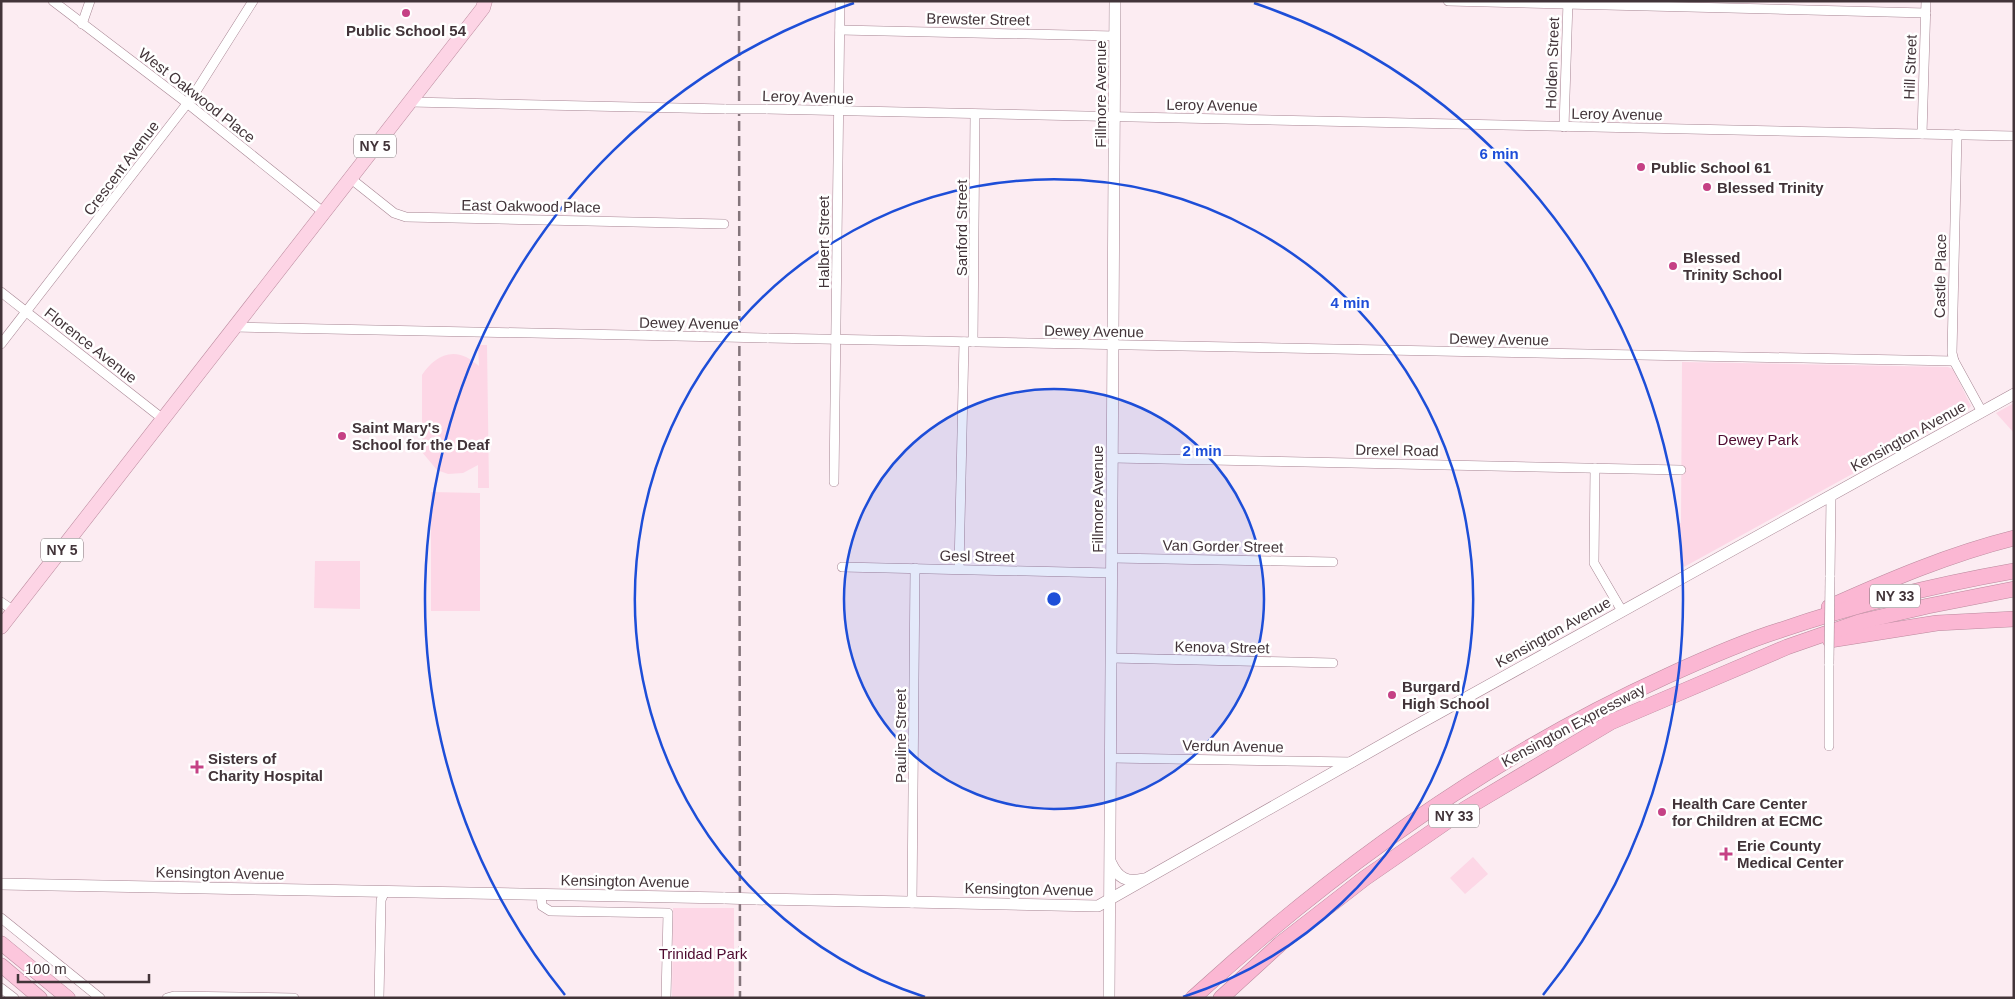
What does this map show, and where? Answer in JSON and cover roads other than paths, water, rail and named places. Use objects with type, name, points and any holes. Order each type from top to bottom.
[{"type":"highway","points":[[1780,630],[1886,582],[1976,548],[2014,538]]},
{"type":"highway","name":"Kensington Expressway","points":[[1193,998],[1292,910],[1423,814],[1518,753],[1599,709],[1700,661],[1780,630],[1904,593],[2014,571]]},
{"type":"highway","name":"Kensington Expressway","points":[[1221,998],[1280,944],[1350,890],[1465,808],[1611,722],[1787,647],[1859,622],[2014,589]]},
{"type":"highway","points":[[1787,647],[1937,623],[2014,619]]},
{"type":"highway","points":[[1,943],[68,998]]},
{"type":"highway","points":[[1,965],[40,998]]},
{"type":"main road","name":"NY 5","points":[[1,627],[484,5],[497,1]]},
{"type":"street","name":"West Oakwood Place","points":[[53,1],[187,103],[323,212]]},
{"type":"street","points":[[82,24],[90,1]]},
{"type":"street","name":"Crescent Avenue","points":[[1,344],[187,103],[253,1]]},
{"type":"street","name":"Halbert Street","points":[[834,482],[840,1]]},
{"type":"street","name":"Fillmore Avenue","points":[[1109,998],[1116,1]]},
{"type":"street","points":[[1448,1],[1926,13]]},
{"type":"street","name":"Hill Street","points":[[1922,134],[1926,1]]},
{"type":"street","name":"Holden Street","points":[[1564,127],[1568,3]]},
{"type":"street","name":"Brewster Street","points":[[840,30],[1115,36]]},
{"type":"street","name":"Leroy Avenue","points":[[410,102],[2014,136]]},
{"type":"street","name":"Sanford Street","points":[[959,570],[969,342],[975,114]]},
{"type":"street","name":"Castle Place","points":[[1957,134],[1952,336],[1954,362],[1982,412]]},
{"type":"street","name":"East Oakwood Place","points":[[350,178],[394,213],[406,217],[724,224]]},
{"type":"street","name":"Florence Avenue","points":[[1,292],[163,419]]},
{"type":"street","name":"Dewey Avenue","points":[[234,327],[1954,362]]},
{"type":"street","name":"Kensington Avenue","points":[[1,884],[1098,906],[2014,394]]},
{"type":"street","name":"Drexel Road","points":[[1113,458],[1681,470]]},
{"type":"street","points":[[1595,468],[1594,563],[1622,612]]},
{"type":"street","points":[[1829,746],[1831,496]]},
{"type":"street","name":"Van Gorder Street","points":[[1112,558],[1333,562]]},
{"type":"street","name":"Gesl Street","points":[[842,567],[1112,573]]},
{"type":"street","name":"Pauline Street","points":[[912,903],[915,568]]},
{"type":"street","points":[[1,602],[14,612]]},
{"type":"street","name":"Kenova Street","points":[[1112,658],[1332,663]]},
{"type":"street","name":"Verdun Avenue","points":[[1111,758],[1354,762]]},
{"type":"street","points":[[1110,861],[1115,872],[1123,878],[1133,881],[1152,876]]},
{"type":"street","points":[[379,998],[381,900],[385,891]]},
{"type":"street","points":[[541,894],[542,906],[550,911],[668,913],[666,998]]},
{"type":"street","points":[[1,918],[100,998]]},
{"type":"street","points":[[1,988],[14,998]]},
{"type":"street","points":[[166,998],[174,996],[294,998]]},
{"type":"railway","points":[[739,1],[740,998]]},
{"type":"place","name":"Public School 54","points":[[406,13]]},
{"type":"place","name":"Public School 61","points":[[1641,167]]},
{"type":"place","name":"Blessed Trinity","points":[[1707,187]]},
{"type":"place","name":"Blessed Trinity School","points":[[1673,266]]},
{"type":"place","name":"Saint Mary's School for the Deaf","points":[[342,436]]},
{"type":"place","name":"Burgard High School","points":[[1392,695]]},
{"type":"place","name":"Sisters of Charity Hospital","points":[[197,767]]},
{"type":"place","name":"Health Care Center for Children at ECMC","points":[[1662,812]]},
{"type":"place","name":"Erie County Medical Center","points":[[1726,854]]},
{"type":"park label","name":"Dewey Park","points":[[1758,439]]},
{"type":"park label","name":"Trinidad Park","points":[[703,953]]}]
